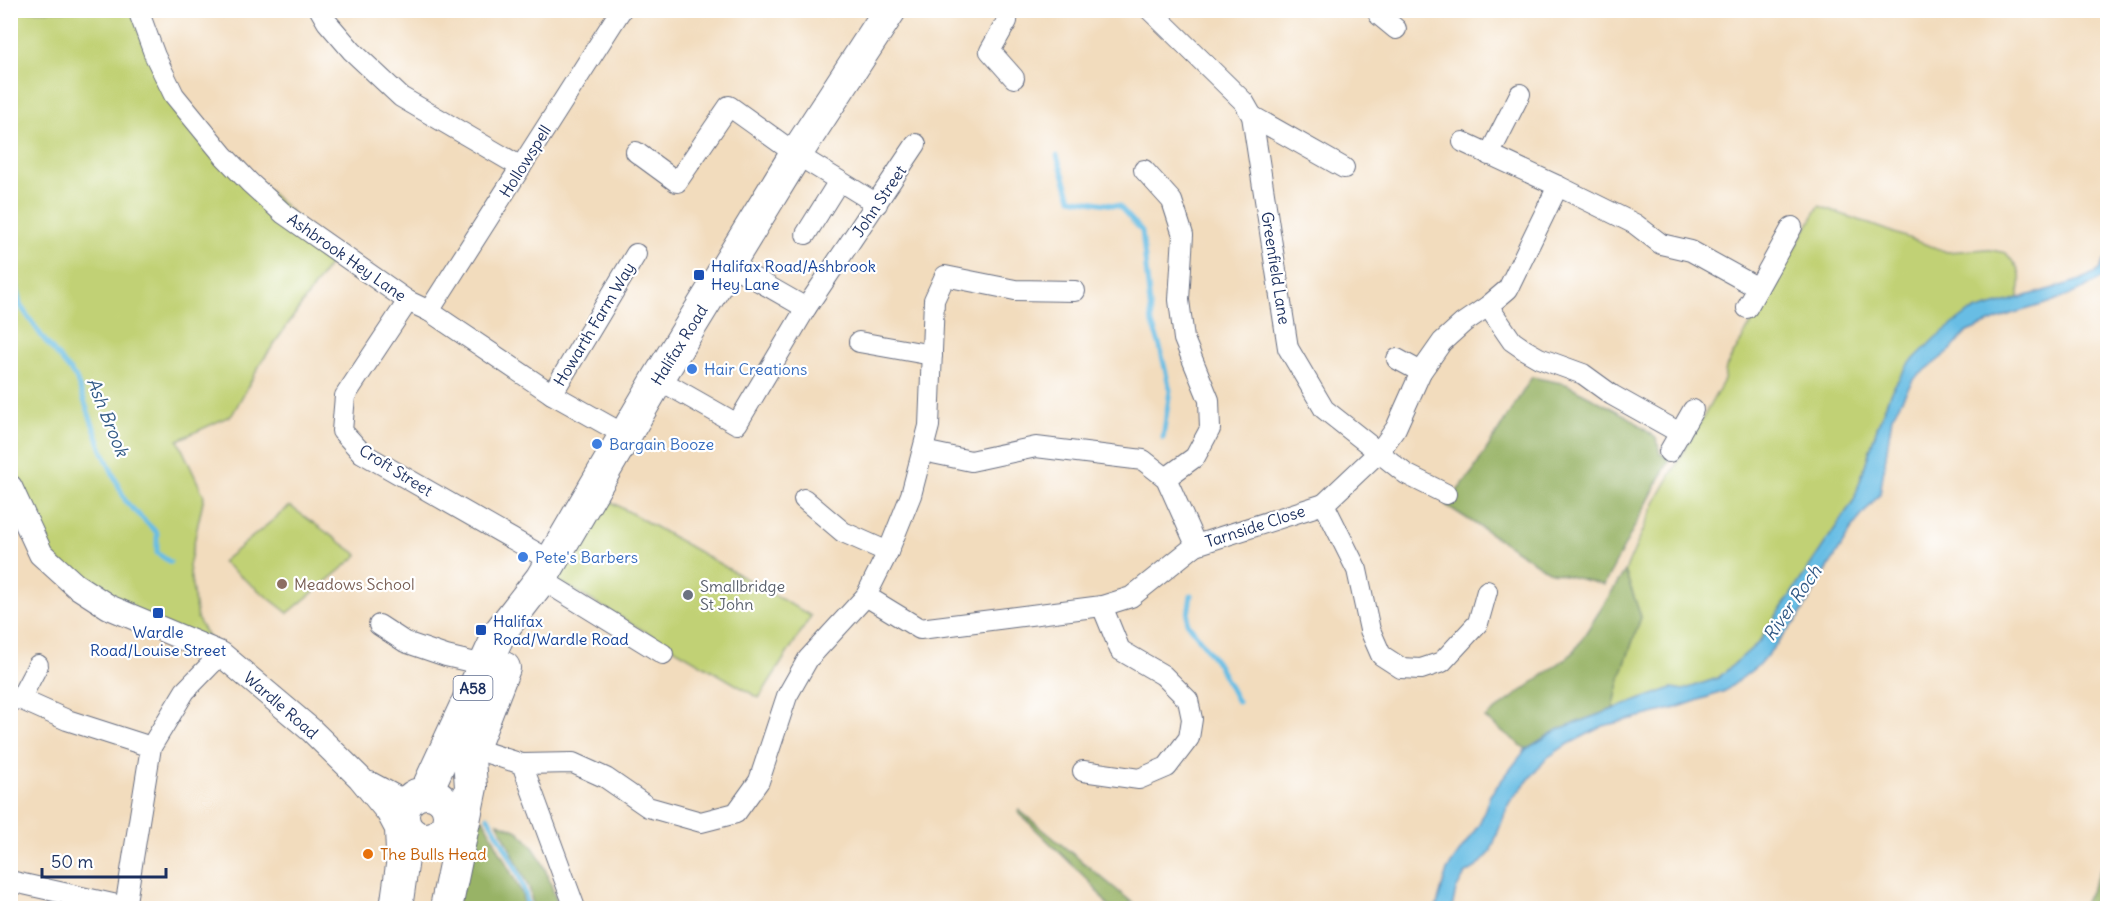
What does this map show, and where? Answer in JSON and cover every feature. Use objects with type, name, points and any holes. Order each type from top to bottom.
[{"type":"highway","name":"Halifax Road","points":[[398,898],[417,811],[464,749],[542,577],[658,379],[796,154],[890,10]]},
{"type":"highway","name":"Halifax Road","points":[[446,909],[471,787],[464,749],[484,665],[500,632],[542,577]]},
{"type":"highway","name":"A58","points":[[417,811],[431,909]]},
{"type":"street","name":"Ashbrook Hey Lane","points":[[138,10],[155,56],[174,95],[224,156],[284,214],[408,301],[429,311],[552,394],[625,435]]},
{"type":"street","points":[[320,10],[327,22],[352,51],[401,97],[521,167]]},
{"type":"street","name":"Hollowspell","points":[[429,311],[621,10]]},
{"type":"street","points":[[1008,10],[1007,21],[990,51],[1014,78]]},
{"type":"street","name":"Greenfield Lane","points":[[1150,10],[1244,102],[1252,116],[1288,348],[1324,409],[1406,474],[1446,494]]},
{"type":"street","points":[[1381,10],[1379,15],[1396,30]]},
{"type":"street","points":[[1490,155],[1520,94]]},
{"type":"street","points":[[636,152],[677,182],[729,106],[796,154],[878,204]]},
{"type":"street","points":[[1252,116],[1344,168]]},
{"type":"street","points":[[1463,142],[1635,224],[1661,244],[1691,251],[1758,288]]},
{"type":"street","name":"John Street","points":[[658,379],[737,424],[806,308],[878,204],[916,144]]},
{"type":"street","points":[[1144,170],[1172,201],[1183,235],[1179,300],[1184,339],[1209,400],[1210,429],[1195,458],[1166,478]]},
{"type":"street","points":[[806,234],[839,182]]},
{"type":"street","points":[[1324,504],[1379,453],[1396,428],[1420,372],[1442,342],[1463,323],[1509,289],[1558,186]]},
{"type":"street","points":[[1747,308],[1792,227]]},
{"type":"street","name":"Howarth Farm Way","points":[[552,394],[636,254]]},
{"type":"street","points":[[729,264],[806,308]]},
{"type":"street","points":[[464,749],[522,764],[573,763],[606,778],[648,807],[701,822],[736,813],[759,781],[786,696],[808,658],[866,596],[888,552],[911,495],[929,426],[934,300],[945,276],[1015,290],[1075,291]]},
{"type":"street","name":"Croft Street","points":[[408,301],[345,396],[342,430],[362,453],[542,577],[663,654]]},
{"type":"street","points":[[1488,306],[1512,340],[1525,351],[1583,374],[1612,395],[1680,433]]},
{"type":"street","points":[[859,342],[932,355]]},
{"type":"street","points":[[1397,359],[1420,372]]},
{"type":"street","points":[[1669,452],[1693,410]]},
{"type":"street","points":[[922,451],[971,461],[1036,447],[1143,460],[1166,478],[1196,545]]},
{"type":"street","name":"Wardle Road","points":[[10,487],[41,554],[75,585],[109,607],[221,654],[282,704],[360,778],[417,811]]},
{"type":"street","points":[[804,499],[843,532],[888,552]]},
{"type":"street","name":"Tarnside Close","points":[[866,596],[920,629],[1102,606],[1131,597],[1196,545],[1324,504],[1357,570],[1370,630],[1381,655],[1401,668],[1421,669],[1442,662],[1478,623],[1487,591]]},
{"type":"street","points":[[1083,771],[1139,779],[1167,768],[1189,738],[1192,719],[1188,700],[1162,675],[1120,650],[1102,606]]},
{"type":"street","points":[[379,625],[405,642],[446,656],[484,665]]},
{"type":"street","points":[[10,881],[125,908],[151,747],[185,691],[221,654]]},
{"type":"street","points":[[38,665],[15,699],[67,720],[151,747]]},
{"type":"street","points":[[522,764],[575,909]]},
{"type":"green space","points":[[10,11],[134,11],[172,98],[336,255],[261,363],[232,415],[178,440],[204,496],[189,566],[197,618],[213,646],[110,602],[46,550],[11,474]]},
{"type":"green space","points":[[1819,206],[1947,252],[1986,249],[2006,253],[2020,274],[2017,299],[1968,313],[1891,391],[1854,500],[1759,642],[1718,678],[1683,690],[1672,688],[1613,709],[1620,678],[1641,617],[1625,571],[1657,499],[1724,380],[1726,367]]},
{"type":"green space","points":[[1532,377],[1566,384],[1630,418],[1657,439],[1660,453],[1670,459],[1604,585],[1548,571],[1446,505],[1473,471]]},
{"type":"green space","points":[[603,497],[811,616],[759,698],[553,578]]},
{"type":"green space","points":[[290,506],[358,555],[288,613],[222,562]]},
{"type":"green space","points":[[1625,571],[1641,617],[1620,678],[1613,709],[1559,729],[1526,749],[1485,718],[1573,653]]},
{"type":"green space","points":[[1019,810],[1139,908],[1110,908],[1090,882],[1018,812]]},
{"type":"green space","points":[[483,819],[522,894],[524,908],[457,908],[468,832]]},
{"type":"green space","points":[[498,823],[513,828],[528,840],[540,858],[559,908],[533,908],[530,890]]},
{"type":"green space","points":[[2107,856],[2107,908],[2082,908]]},
{"type":"water","name":"River Roch","points":[[2107,256],[2107,271],[2102,278],[2084,289],[2049,303],[2011,314],[1967,332],[1951,350],[1913,380],[1892,417],[1880,494],[1854,525],[1799,617],[1760,664],[1725,691],[1676,708],[1603,726],[1547,758],[1509,803],[1490,853],[1478,866],[1465,874],[1456,890],[1452,908],[1436,908],[1447,870],[1480,823],[1490,795],[1526,749],[1559,729],[1672,688],[1683,690],[1718,678],[1759,642],[1854,500],[1891,391],[1907,366],[1936,337],[1968,313],[2081,280],[2099,270]]},
{"type":"waterway","points":[[1057,156],[1071,198],[1119,206],[1142,231],[1152,324],[1170,390],[1163,438]]},
{"type":"waterway","name":"Ash Brook","points":[[10,245],[20,305],[43,338],[76,378],[102,450],[126,502],[157,533],[157,553],[170,562]]},
{"type":"waterway","points":[[1191,595],[1187,622],[1217,663],[1238,702]]},
{"type":"waterway","name":"Ash Brook","points":[[488,817],[518,873],[528,908]]},
{"type":"place","name":"Halifax Road/Ashbrook Hey Lane","points":[[699,275]]},
{"type":"place","name":"Hair Creations","points":[[692,369]]},
{"type":"place","name":"Bargain Booze","points":[[597,444]]},
{"type":"place","name":"Pete's Barbers","points":[[523,557]]},
{"type":"place","name":"Meadows School","points":[[282,584]]},
{"type":"place","name":"Smallbridge St John","points":[[688,595]]},
{"type":"place","name":"Wardle Road/Louise Street","points":[[158,613]]},
{"type":"place","name":"Halifax Road/Wardle Road","points":[[481,630]]},
{"type":"place","name":"The Bulls Head","points":[[368,854]]}]
